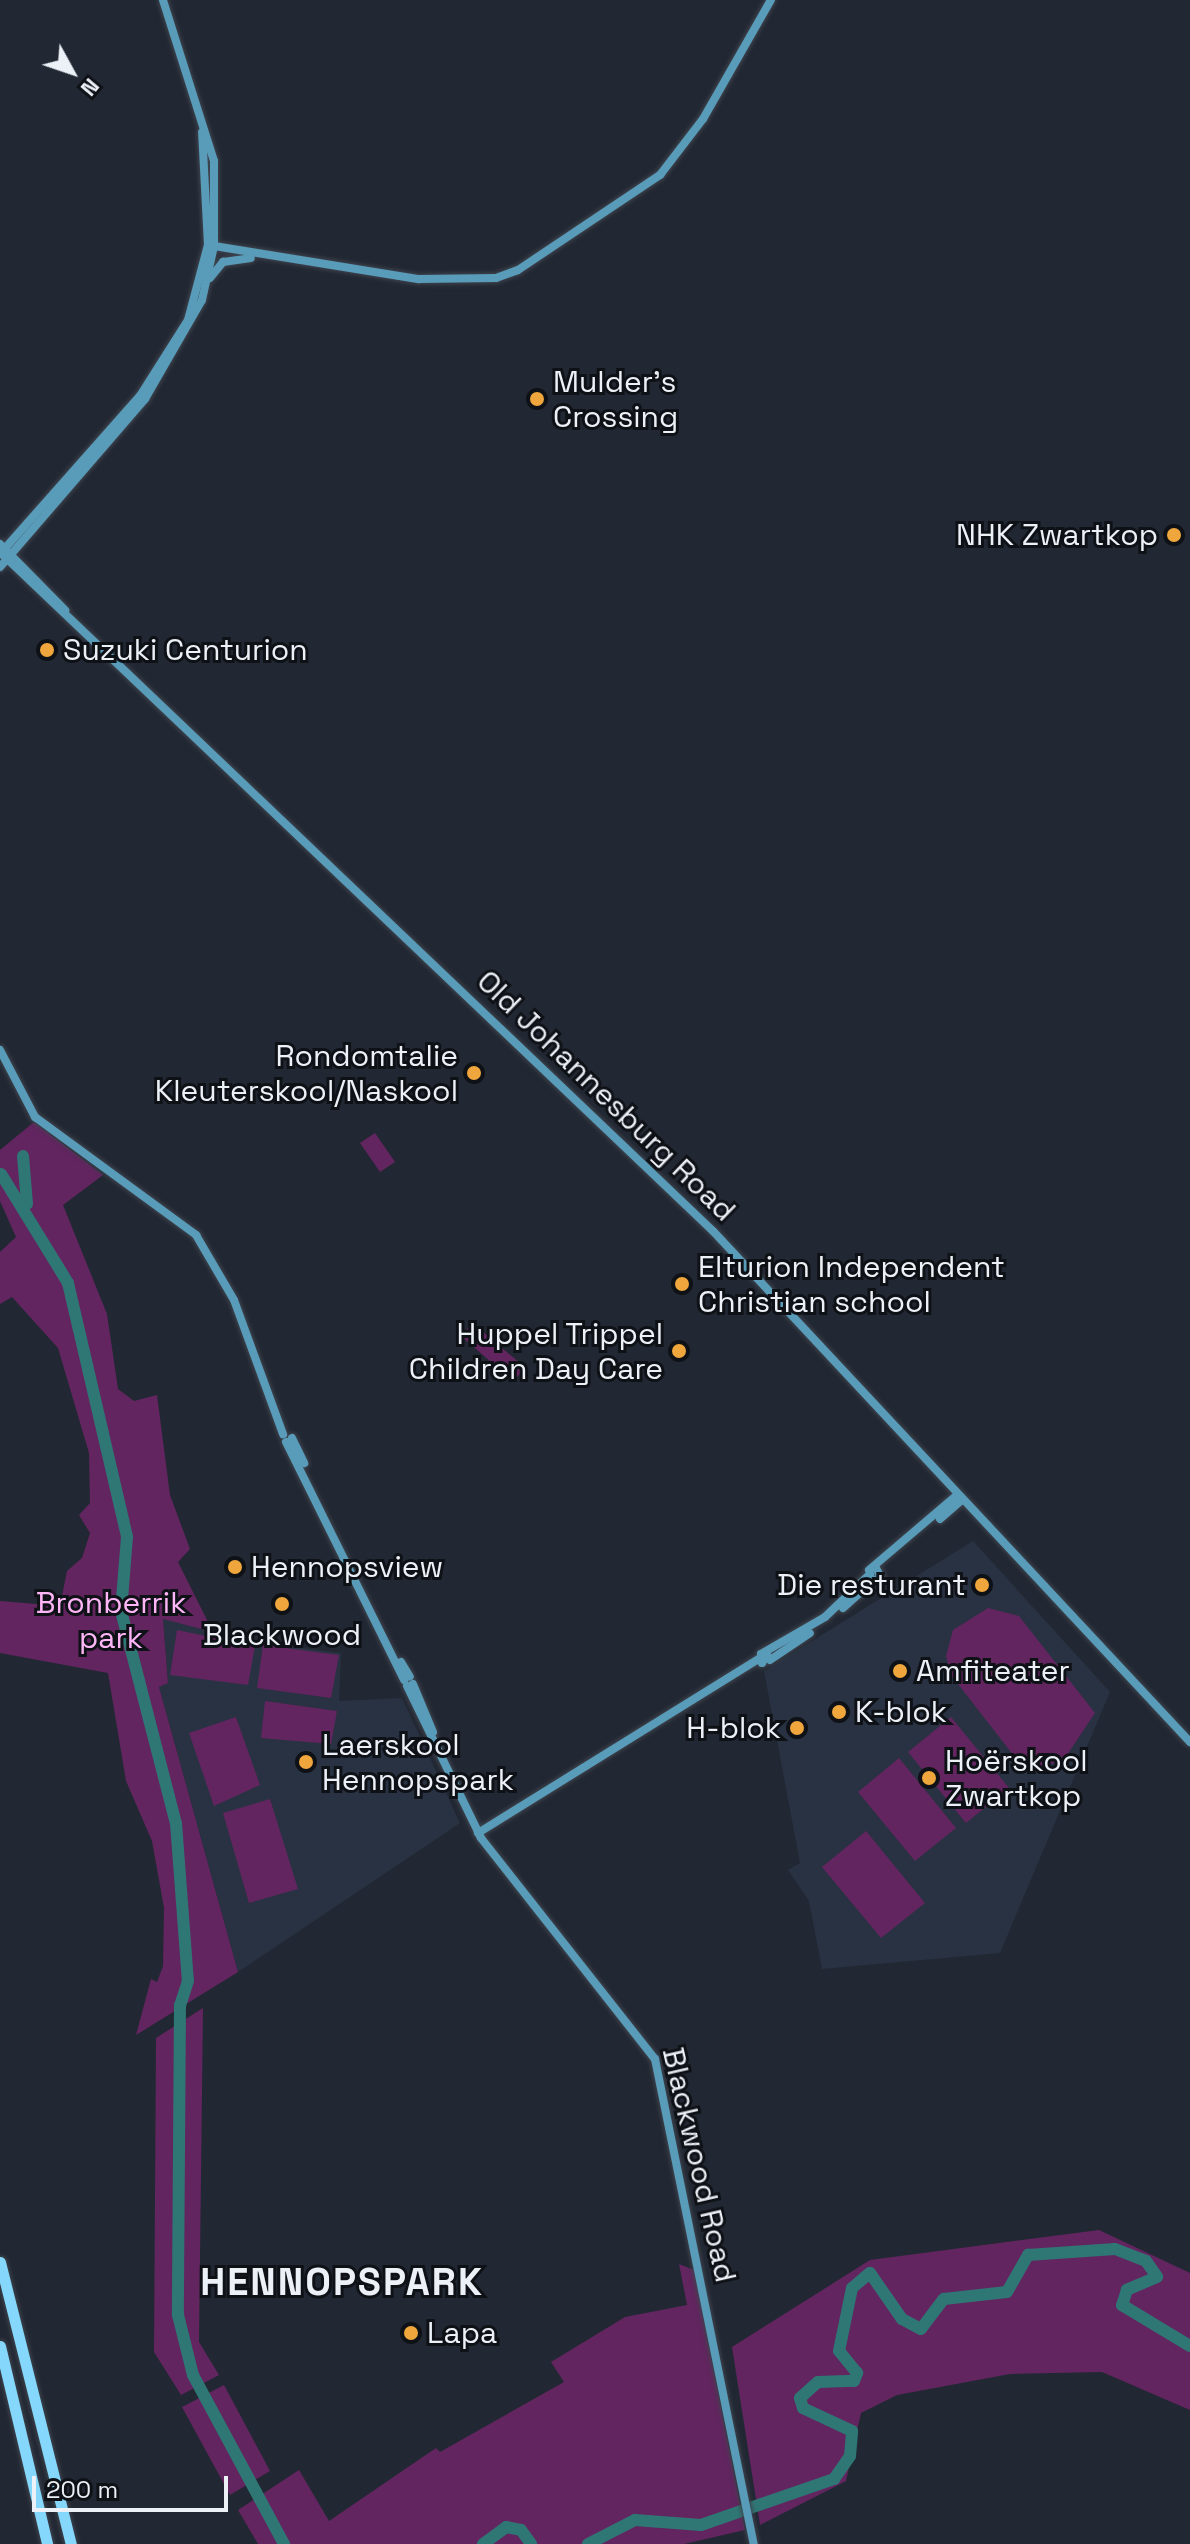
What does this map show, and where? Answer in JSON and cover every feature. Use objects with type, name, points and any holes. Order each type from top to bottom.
[{"type":"highway","points":[[0,2262],[71,2544]]},
{"type":"highway","points":[[0,2346],[47,2544]]},
{"type":"street","points":[[163,0],[214,161],[211,245],[206,284]]},
{"type":"street","points":[[211,245],[264,257],[419,279],[496,278],[518,270],[660,175],[703,119],[771,0]]},
{"type":"street","points":[[0,567],[3,552],[160,369],[192,309],[211,245]]},
{"type":"street","points":[[3,552],[166,371],[206,284],[223,262],[264,257]]},
{"type":"street","name":"Old Johannesburg Road","points":[[3,552],[713,1231],[958,1499],[1190,1742]]},
{"type":"street","name":"Blackwood Road","points":[[0,1050],[35,1117],[196,1235],[227,1286],[287,1437],[480,1832],[489,1848],[655,2059],[754,2544]]},
{"type":"street","points":[[931,1521],[945,1497],[932,1469]]},
{"type":"street","points":[[480,1832],[764,1659],[825,1617],[958,1499]]},
{"type":"street","points":[[879,1571],[958,1499]]},
{"type":"shaded area","name":"Hoërskool Zwartkop","points":[[973,1541],[1110,1692],[1000,1953],[822,1969],[809,1901],[788,1870],[800,1863],[764,1671]]},
{"type":"shaded area","name":"Laerskool Hennopspark","points":[[163,1619],[255,1642],[341,1653],[339,1701],[402,1698],[460,1823],[238,1972],[159,1687],[168,1682]]},
{"type":"green space","name":"Bronberrik park","points":[[34,1122],[103,1175],[63,1205],[107,1314],[118,1389],[134,1401],[157,1395],[170,1495],[190,1549],[178,1562],[213,1632],[163,1619],[168,1683],[159,1687],[238,1972],[136,2035],[151,1979],[157,1982],[163,1966],[164,1908],[152,1841],[126,1781],[108,1673],[0,1653],[0,1601],[60,1606],[67,1571],[82,1558],[90,1533],[79,1515],[90,1503],[89,1453],[58,1348],[12,1297],[0,1304],[0,1252],[16,1237],[0,1201],[0,1150]]},
{"type":"green space","points":[[375,1133],[395,1162],[380,1172],[360,1143]]},
{"type":"green space","points":[[472,1323],[526,1368],[513,1381],[461,1336]]},
{"type":"green space","points":[[988,1608],[1019,1616],[1095,1713],[1063,1761],[1041,1766],[1014,1756],[951,1675],[946,1656],[953,1630]]},
{"type":"green space","points":[[177,1630],[255,1646],[248,1685],[170,1675]]},
{"type":"green space","points":[[263,1645],[339,1655],[331,1698],[257,1688]]},
{"type":"green space","points":[[265,1701],[337,1711],[331,1744],[261,1738]]},
{"type":"green space","points":[[236,1717],[260,1785],[214,1806],[189,1733]]},
{"type":"green space","points":[[951,1717],[1009,1788],[966,1823],[908,1752]]},
{"type":"green space","points":[[899,1758],[956,1828],[915,1861],[858,1792]]},
{"type":"green space","points":[[270,1799],[298,1889],[249,1903],[223,1813]]},
{"type":"green space","points":[[866,1831],[925,1903],[881,1938],[822,1867]]},
{"type":"green space","points":[[203,2008],[199,2342],[219,2375],[181,2395],[154,2352],[156,2038]]},
{"type":"green space","points":[[1099,2230],[1190,2273],[1190,2410],[1102,2372],[1010,2374],[897,2395],[861,2413],[846,2481],[760,2525],[732,2347],[870,2260]]},
{"type":"green space","points":[[679,2264],[694,2270],[745,2530],[684,2544],[258,2544],[238,2510],[299,2470],[329,2521],[436,2448],[440,2452],[564,2382],[551,2362],[625,2317],[687,2305]]},
{"type":"green space","points":[[224,2385],[270,2471],[230,2495],[182,2407]]},
{"type":"waterway","points":[[23,1156],[27,1204]]},
{"type":"waterway","points":[[1,1174],[68,1283],[127,1537],[121,1611],[176,1823],[188,1981],[180,2005],[178,2315],[193,2375],[284,2544]]},
{"type":"waterway","points":[[588,2544],[635,2520],[701,2525],[834,2479],[850,2456],[852,2431],[803,2408],[800,2398],[818,2382],[854,2381],[857,2373],[839,2351],[852,2288],[870,2273],[902,2319],[921,2329],[944,2299],[1007,2292],[1028,2255],[1115,2249],[1146,2261],[1157,2277],[1127,2290],[1122,2305],[1190,2346]]},
{"type":"waterway","points":[[483,2544],[506,2527],[521,2530],[531,2544]]},
{"type":"place","name":"Mulder's Crossing","points":[[537,399]]},
{"type":"place","name":"NHK Zwartkop","points":[[1174,535]]},
{"type":"place","name":"Suzuki Centurion","points":[[47,650]]},
{"type":"place","name":"Rondomtalie Kleuterskool/Naskool","points":[[474,1073]]},
{"type":"place","name":"Elturion Independent Christian school","points":[[682,1284]]},
{"type":"place","name":"Huppel Trippel Children Day Care","points":[[679,1351]]},
{"type":"place","name":"Hennopsview","points":[[235,1567]]},
{"type":"place","name":"Die resturant","points":[[982,1585]]},
{"type":"place","name":"Blackwood","points":[[282,1604]]},
{"type":"place","name":"Amfiteater","points":[[900,1671]]},
{"type":"place","name":"K-blok","points":[[839,1712]]},
{"type":"place","name":"H-blok","points":[[797,1728]]},
{"type":"place","name":"Laerskool Hennopspark","points":[[306,1762]]},
{"type":"place","name":"Hoërskool Zwartkop","points":[[929,1778]]},
{"type":"place","name":"Lapa","points":[[411,2333]]},
{"type":"district","name":"HENNOPSPARK","points":[[342,2283]]}]
